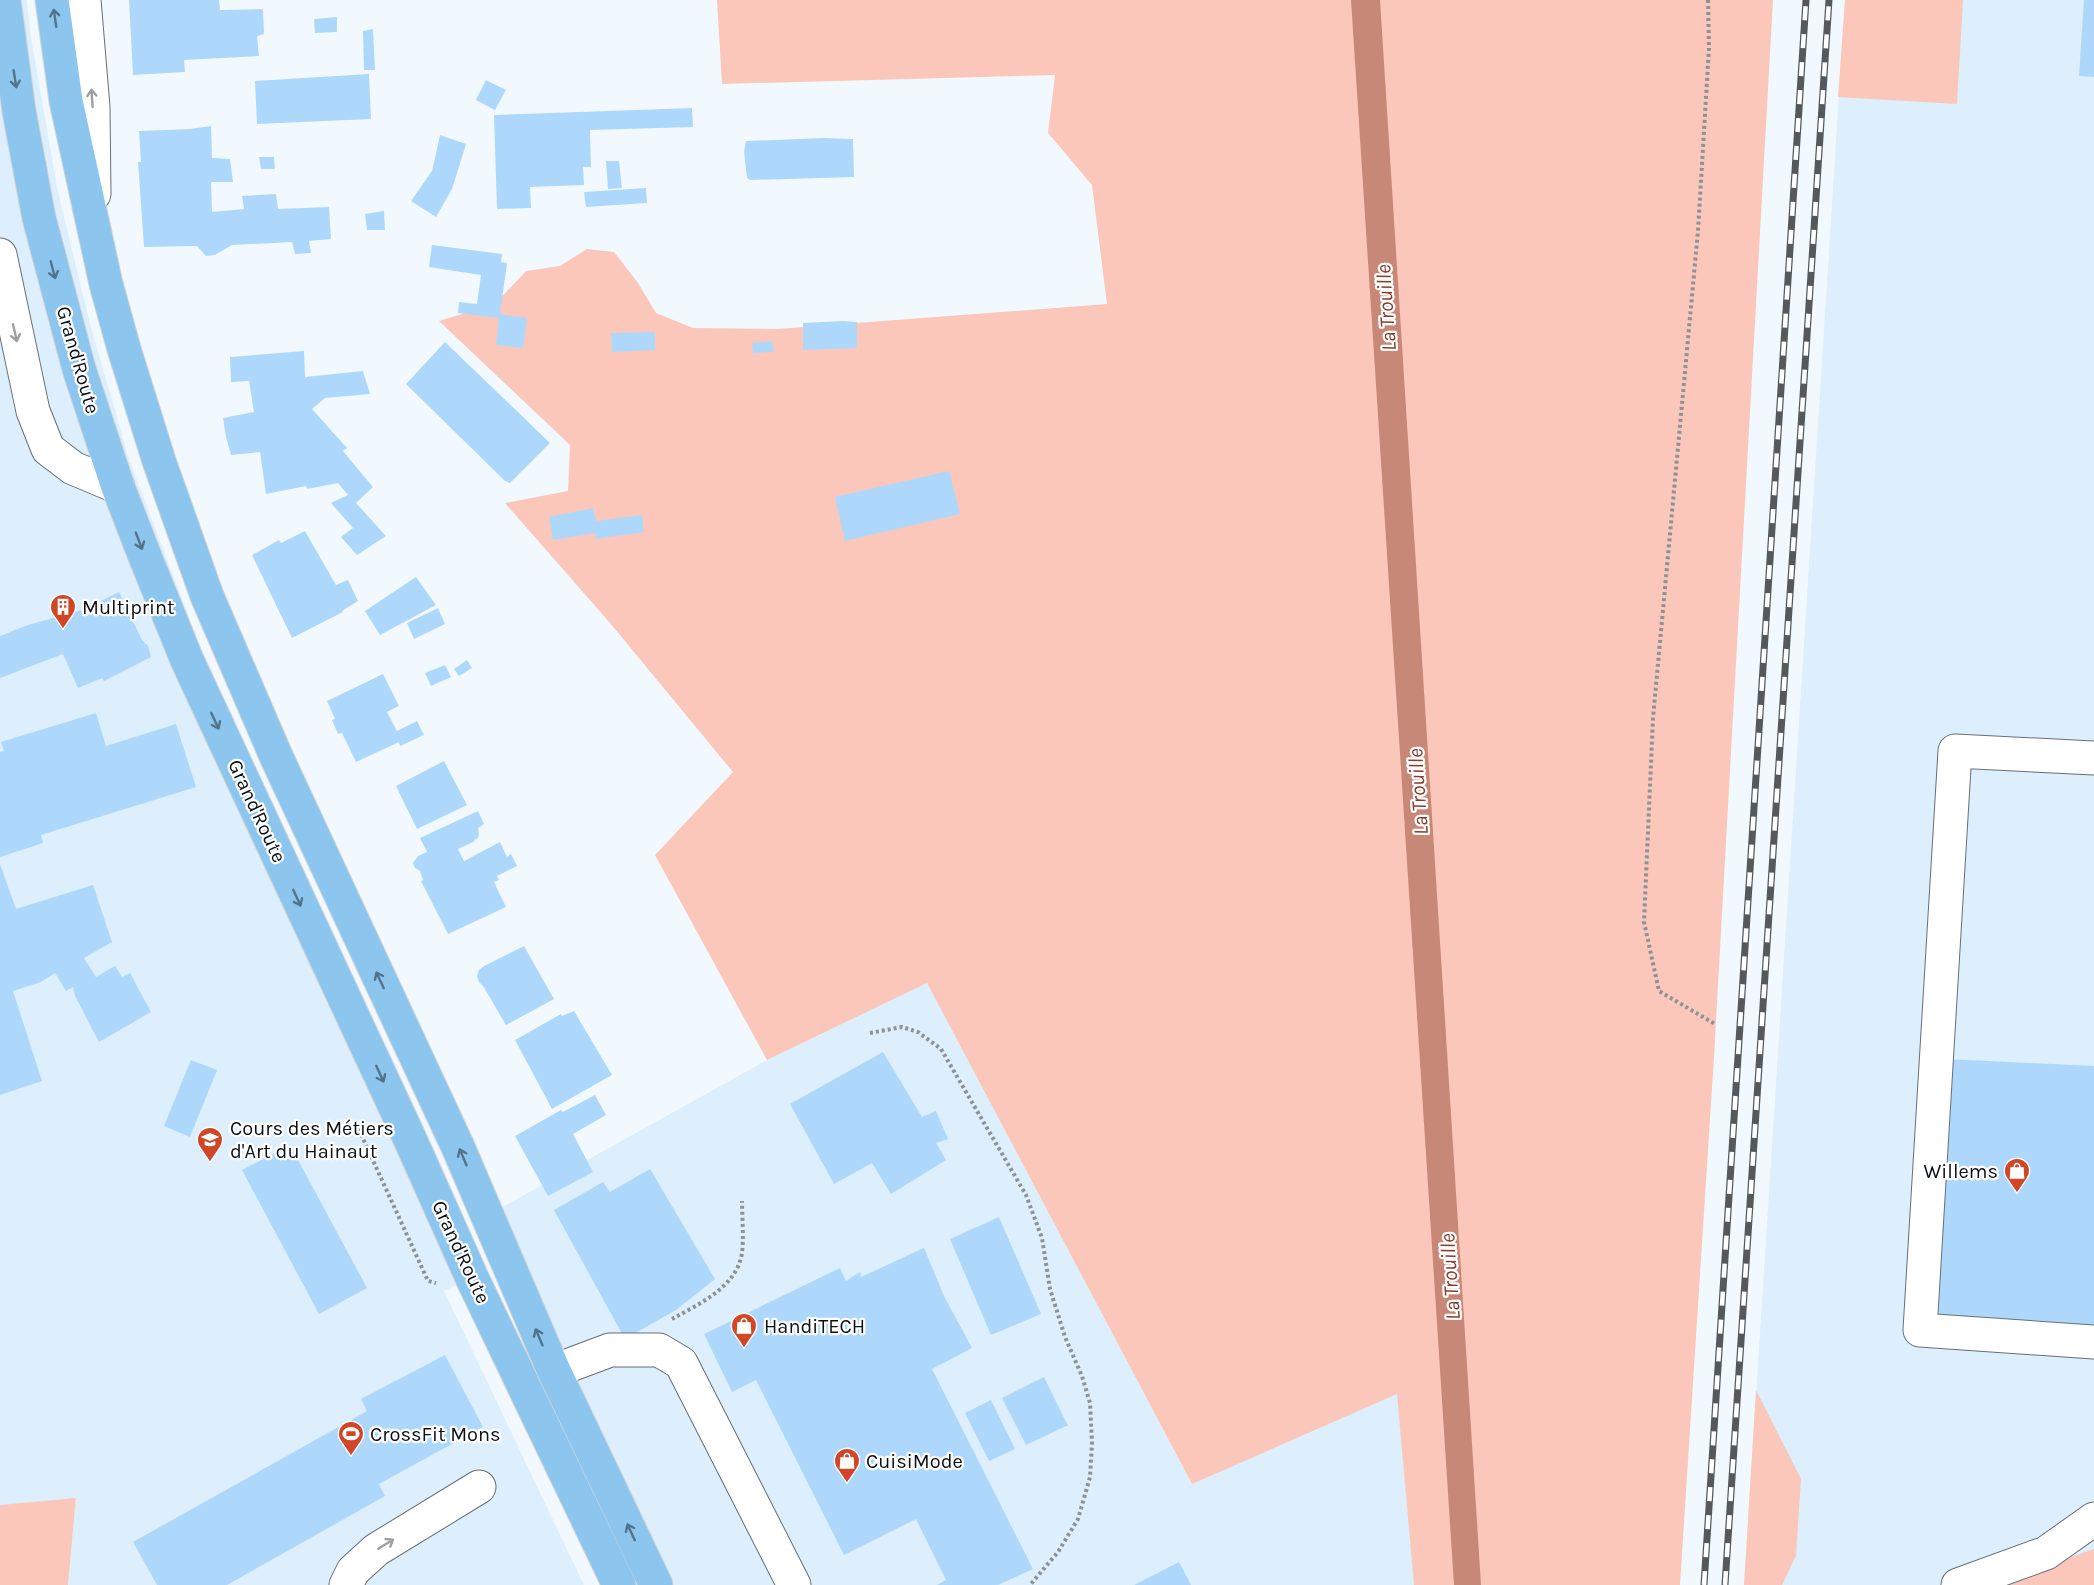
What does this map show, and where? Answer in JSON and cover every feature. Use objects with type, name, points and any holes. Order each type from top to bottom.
[{"type":"main road","name":"Grand'Route","points":[[4,0],[19,111],[39,218],[79,369],[118,487],[187,660],[409,1137],[472,1278],[619,1585]]},
{"type":"main road","name":"Grand'Route","points":[[52,0],[66,100],[95,240],[124,350],[159,461],[207,596],[276,756],[458,1147],[554,1371],[656,1585]]},
{"type":"street","points":[[84,0],[93,107],[95,240]]},
{"type":"street","points":[[0,255],[33,411],[48,449],[73,468],[118,487]]},
{"type":"street","points":[[2094,758],[1955,751],[1920,1330],[2094,1342]]},
{"type":"street","points":[[554,1371],[610,1350],[659,1350],[681,1363],[794,1585]]},
{"type":"street","points":[[346,1585],[353,1571],[376,1550],[479,1487]]},
{"type":"street","points":[[1958,1585],[2046,1553],[2094,1519]]},
{"type":"path","points":[[1708,0],[1709,48],[1698,231],[1653,718],[1644,922],[1659,991],[1715,1024]]},
{"type":"path","points":[[870,1033],[902,1027],[918,1032],[941,1049],[1026,1195],[1042,1239],[1050,1289],[1062,1328],[1082,1376],[1090,1403],[1092,1443],[1090,1477],[1078,1519],[1058,1552],[1030,1585]]},
{"type":"path","points":[[670,1320],[724,1287],[737,1271],[742,1253],[742,1201]]},
{"type":"shaded area","name":"Cours des Métiers d'Art du Hainaut","points":[[0,0],[27,0],[30,32],[58,192],[90,324],[129,459],[202,652],[187,659],[472,1278],[444,1291],[584,1585],[68,1585],[76,1499],[0,1505]]},
{"type":"shaded area","points":[[717,0],[1773,0],[1714,1057],[1680,1585],[1414,1585],[1397,1394],[1192,1484],[927,983],[767,1060],[655,855],[733,772],[610,623],[505,503],[568,491],[570,445],[439,321],[495,304],[526,271],[560,266],[587,249],[614,252],[638,283],[656,313],[693,328],[777,329],[1107,304],[1092,185],[1048,133],[1055,75],[722,84]]},
{"type":"shaded area","points":[[1845,0],[2094,0],[2094,1585],[1744,1585]]},
{"type":"shaded area","points":[[1845,0],[1963,0],[1957,104],[1838,97]]},
{"type":"shaded area","points":[[927,983],[1192,1484],[1398,1392],[1414,1585],[656,1585],[488,1215],[767,1060]]},
{"type":"shaded area","points":[[1756,1390],[1801,1479],[1796,1556],[1782,1585],[1744,1585]]},
{"type":"shaded area","points":[[76,1498],[68,1585],[0,1585],[0,1505]]},
{"type":"shaded area","points":[[2094,1549],[2094,1585],[1992,1585]]},
{"type":"water","name":"La Trouille","points":[[1351,0],[1380,0],[1481,1585],[1454,1585]]},
{"type":"building","points":[[129,0],[219,0],[220,10],[263,9],[264,34],[257,36],[259,56],[184,60],[185,72],[133,75]]},
{"type":"building","points":[[2084,0],[2094,0],[2094,77],[2079,76]]},
{"type":"building","points":[[337,17],[337,32],[315,33],[314,19]]},
{"type":"building","points":[[373,29],[375,70],[364,70],[363,31]]},
{"type":"building","points":[[369,74],[371,119],[257,124],[255,81]]},
{"type":"building","points":[[486,80],[506,90],[495,110],[476,100]]},
{"type":"building","points":[[692,108],[693,127],[590,130],[591,167],[583,167],[584,185],[530,187],[531,208],[497,209],[494,115]]},
{"type":"building","points":[[211,126],[212,158],[230,159],[233,182],[211,182],[212,212],[244,209],[242,196],[276,194],[278,209],[329,207],[331,239],[309,241],[311,253],[295,254],[292,242],[232,245],[215,255],[206,256],[197,246],[144,247],[138,162],[141,162],[139,131]]},
{"type":"building","points":[[440,135],[466,144],[452,189],[436,217],[411,201],[432,171]]},
{"type":"building","points":[[853,139],[854,177],[750,180],[747,178],[744,152],[746,141]]},
{"type":"building","points":[[259,157],[274,157],[275,169],[261,169]]},
{"type":"building","points":[[606,161],[619,161],[622,188],[608,189]]},
{"type":"building","points":[[646,188],[647,203],[586,207],[584,192]]},
{"type":"building","points":[[384,211],[385,230],[367,230],[365,214]]},
{"type":"building","points":[[432,245],[502,254],[501,262],[507,263],[500,314],[527,318],[523,348],[496,345],[499,318],[458,313],[459,302],[477,304],[481,275],[429,267]]},
{"type":"building","points":[[857,322],[857,348],[803,350],[803,323]]},
{"type":"building","points":[[655,332],[655,350],[612,352],[611,333]]},
{"type":"building","points":[[772,341],[774,352],[753,353],[752,343]]},
{"type":"building","points":[[445,342],[550,443],[510,483],[505,481],[406,384]]},
{"type":"building","points":[[304,351],[305,377],[363,371],[370,394],[325,398],[312,409],[347,448],[343,451],[373,487],[356,503],[386,536],[357,555],[341,537],[353,528],[331,503],[348,495],[338,483],[307,489],[306,486],[266,494],[260,452],[231,455],[226,437],[223,418],[254,412],[249,381],[231,382],[230,357]]},
{"type":"building","points":[[949,471],[960,514],[845,541],[835,497]]},
{"type":"building","points":[[593,508],[596,521],[642,515],[644,532],[596,539],[595,533],[553,540],[549,517]]},
{"type":"building","points":[[305,531],[336,585],[348,580],[358,601],[343,612],[292,638],[252,555],[279,540],[281,543]]},
{"type":"building","points":[[416,577],[436,605],[380,635],[365,611]]},
{"type":"building","name":"Multiprint","points":[[119,592],[142,640],[148,646],[151,657],[104,681],[102,678],[78,688],[63,654],[0,678],[0,636],[28,625],[82,610]]},
{"type":"building","points":[[438,608],[445,624],[414,639],[407,623]]},
{"type":"building","points":[[467,660],[472,668],[459,676],[454,669]]},
{"type":"building","points":[[445,665],[451,677],[431,686],[425,673]]},
{"type":"building","points":[[383,674],[399,706],[387,712],[397,731],[417,721],[424,735],[400,746],[399,742],[356,762],[342,733],[338,734],[332,720],[335,719],[327,701]]},
{"type":"building","points":[[96,713],[106,746],[176,724],[196,787],[41,835],[43,843],[0,857],[0,752],[4,751],[1,742]]},
{"type":"building","points":[[444,761],[467,805],[417,829],[396,786]]},
{"type":"building","points":[[478,811],[484,824],[478,828],[479,834],[475,841],[458,849],[464,861],[500,842],[507,857],[511,854],[517,866],[497,876],[499,880],[494,882],[506,907],[448,934],[421,881],[423,880],[420,871],[413,863],[418,856],[427,852],[420,838]]},
{"type":"building","points":[[0,864],[16,909],[93,885],[112,942],[84,958],[96,977],[115,966],[122,977],[130,973],[151,1012],[99,1042],[75,996],[73,987],[66,991],[55,973],[41,982],[13,991],[42,1081],[0,1095]]},
{"type":"building","points":[[524,946],[554,999],[506,1025],[477,976],[479,970],[484,966]]},
{"type":"building","points":[[574,1011],[612,1075],[552,1109],[515,1040],[561,1014],[562,1016]]},
{"type":"building","points":[[883,1052],[922,1117],[936,1111],[948,1139],[936,1143],[946,1160],[891,1194],[872,1163],[834,1184],[790,1104]]},
{"type":"building","name":"Willems","points":[[1947,1059],[2094,1066],[2094,1329],[1934,1321]]},
{"type":"building","points":[[191,1060],[217,1070],[190,1137],[164,1126]]},
{"type":"building","points":[[595,1095],[606,1115],[573,1134],[593,1172],[548,1196],[515,1136],[561,1110],[563,1112]]},
{"type":"building","points":[[290,1145],[367,1288],[319,1314],[242,1170]]},
{"type":"building","points":[[650,1169],[715,1279],[676,1310],[625,1339],[554,1210],[603,1182],[610,1192]]},
{"type":"building","points":[[999,1217],[1041,1314],[991,1335],[950,1239]]},
{"type":"building","points":[[924,1248],[944,1296],[972,1348],[932,1369],[1033,1569],[998,1585],[937,1585],[946,1580],[916,1519],[844,1555],[756,1380],[732,1392],[704,1334],[840,1268],[846,1281],[860,1272],[861,1277]]},
{"type":"building","points":[[445,1355],[483,1427],[379,1484],[385,1496],[227,1585],[157,1585],[133,1542],[367,1411],[361,1399]]},
{"type":"building","points":[[1044,1377],[1068,1426],[1026,1445],[1002,1398]]},
{"type":"building","points":[[991,1400],[1015,1449],[989,1461],[965,1413]]},
{"type":"building","points":[[1179,1562],[1191,1585],[1134,1585]]},
{"type":"railway","points":[[1704,1585],[1806,0]]},
{"type":"railway","points":[[1725,1585],[1829,0]]},
{"type":"place","name":"Multiprint","points":[[63,630]]},
{"type":"place","name":"Cours des Métiers d'Art du Hainaut","points":[[210,1163]]},
{"type":"place","name":"Willems","points":[[2017,1194]]},
{"type":"place","name":"HandiTECH","points":[[744,1349]]},
{"type":"place","name":"CrossFit Mons","points":[[351,1457]]},
{"type":"place","name":"CuisiMode","points":[[847,1484]]}]
